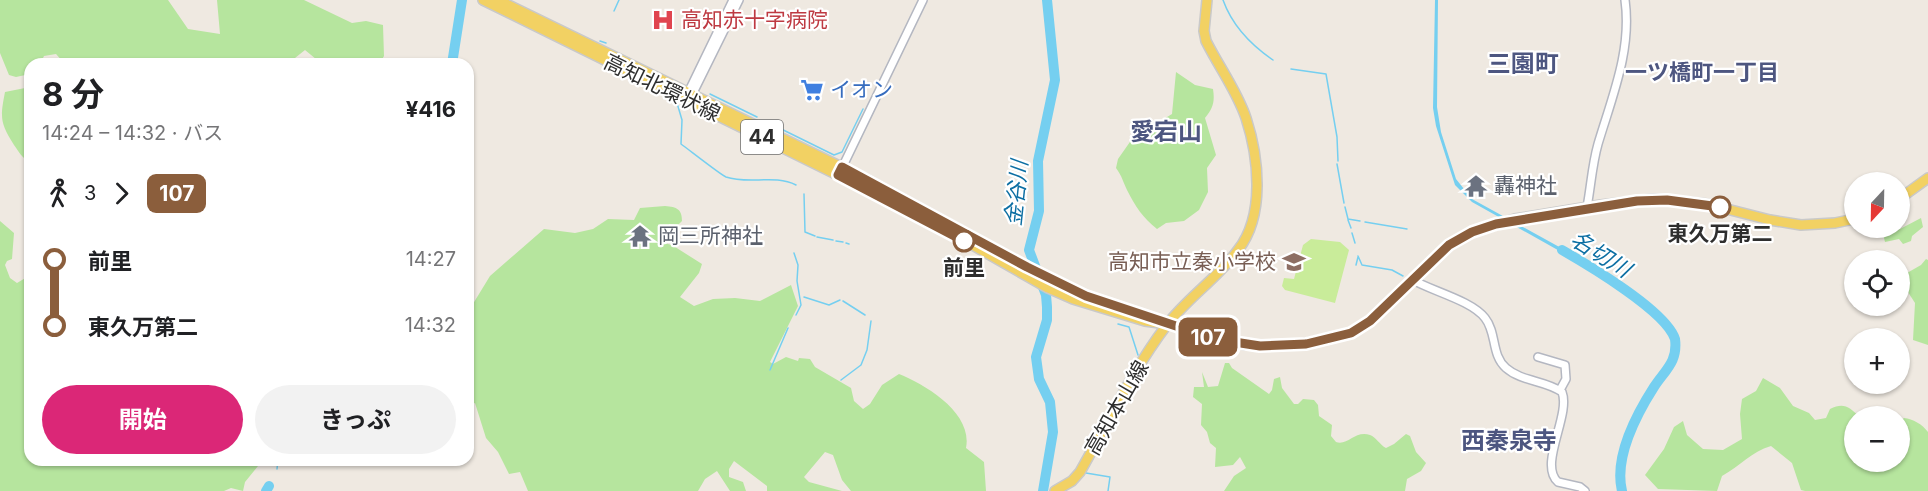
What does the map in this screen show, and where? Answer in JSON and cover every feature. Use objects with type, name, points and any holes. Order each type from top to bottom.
[{"type":"main road","name":"高知北環状線","points":[[483,0],[689,96]]},
{"type":"main road","name":"高知北環状線","points":[[498,0],[840,171],[1035,275],[1046,287],[1124,315],[1245,345],[1278,346],[1329,340],[1351,333],[1370,321],[1411,279],[1461,237],[1508,221],[1587,207],[1667,200],[1707,204],[1770,220],[1801,225],[1844,221]]},
{"type":"main road","name":"高知本山線","points":[[1055,491],[1067,485],[1080,472],[1127,386],[1167,324],[1237,252],[1251,231],[1255,211],[1251,138],[1242,110],[1206,41],[1204,31],[1207,0]]},
{"type":"main road","name":"高知北環状線","points":[[840,171],[931,222],[1035,275],[1086,296],[1149,315],[1167,324]]},
{"type":"main road","points":[[1910,191],[1928,178]]},
{"type":"street","points":[[689,96],[733,0]]},
{"type":"street","points":[[689,96],[739,0]]},
{"type":"street","points":[[840,171],[923,0]]},
{"type":"street","points":[[1587,207],[1598,145],[1620,76],[1627,29],[1625,0]]},
{"type":"street","points":[[1411,279],[1479,312],[1489,324],[1496,354],[1505,368],[1515,374],[1560,390]]},
{"type":"street","points":[[1538,357],[1565,365],[1566,380],[1560,390],[1563,403],[1552,461],[1554,476],[1558,482],[1576,486],[1585,491]]},
{"type":"green space","points":[[0,0],[168,0],[188,29],[220,34],[217,0],[304,0],[352,23],[366,21],[383,25],[383,58],[315,58],[305,50],[295,58],[60,58],[56,54],[43,58],[24,58],[24,75],[16,77],[9,75],[0,53]]},
{"type":"green space","points":[[1176,72],[1195,85],[1213,89],[1213,105],[1205,118],[1216,155],[1207,168],[1208,192],[1199,210],[1184,221],[1166,223],[1157,229],[1136,206],[1116,168],[1118,159],[1139,129],[1152,126],[1172,114]]},
{"type":"green space","points":[[24,88],[24,158],[9,137],[2,120],[5,92]]},
{"type":"green space","points":[[673,207],[681,214],[682,221],[678,225],[669,224],[664,243],[672,245],[702,264],[699,273],[680,297],[694,306],[713,299],[735,298],[760,301],[791,285],[798,306],[770,362],[773,364],[786,357],[798,361],[799,358],[810,359],[815,367],[851,388],[854,401],[863,409],[870,404],[882,385],[899,374],[922,385],[945,402],[962,423],[966,435],[966,448],[984,462],[986,491],[851,491],[842,480],[833,455],[825,452],[804,477],[809,482],[842,491],[767,491],[767,486],[734,461],[729,469],[729,477],[743,482],[746,491],[730,491],[717,471],[705,479],[698,491],[528,491],[520,472],[509,474],[498,452],[486,438],[474,403],[474,302],[490,276],[544,229],[575,233],[593,229],[608,219],[634,220],[640,208]]},
{"type":"green space","points":[[1921,218],[1923,227],[1912,236],[1911,241],[1903,244],[1899,239],[1885,242],[1884,238],[1910,238],[1910,224]]},
{"type":"green space","points":[[0,221],[14,233],[12,259],[5,265],[10,278],[17,283],[24,279],[24,466],[258,466],[245,482],[243,491],[231,488],[224,491],[0,491]]},
{"type":"green space","points":[[1311,239],[1340,242],[1349,250],[1335,303],[1285,290],[1282,286],[1284,278],[1294,279],[1303,245]]},
{"type":"green space","points":[[1926,259],[1928,260],[1928,345],[1913,340],[1915,303],[1910,295],[1910,271]]},
{"type":"green space","points":[[1225,363],[1229,363],[1232,368],[1269,394],[1274,379],[1280,377],[1282,388],[1294,404],[1298,404],[1303,399],[1314,400],[1318,405],[1319,416],[1332,425],[1331,436],[1336,442],[1344,442],[1365,434],[1372,436],[1386,448],[1406,434],[1410,436],[1416,452],[1426,463],[1421,471],[1407,479],[1405,491],[1224,491],[1234,476],[1246,468],[1240,457],[1233,465],[1215,467],[1216,448],[1210,443],[1207,432],[1201,425],[1202,404],[1193,397],[1194,387],[1204,387],[1202,372],[1208,387],[1218,386]]},
{"type":"green space","points":[[1763,378],[1780,388],[1793,406],[1809,413],[1815,420],[1826,418],[1830,409],[1844,406],[1844,472],[1910,472],[1910,420],[1920,424],[1928,432],[1928,491],[1801,490],[1792,463],[1771,446],[1757,452],[1722,476],[1717,491],[1658,489],[1645,475],[1664,449],[1674,427],[1683,421],[1687,435],[1703,449],[1723,450],[1742,439],[1740,414],[1742,399],[1756,391]]},
{"type":"water","points":[[1435,0],[1438,0],[1437,107],[1441,132],[1456,179],[1472,199],[1572,254],[1572,258],[1472,202],[1455,185],[1436,126],[1433,108]]},
{"type":"waterway","points":[[453,58],[462,0]]},
{"type":"waterway","points":[[614,11],[619,0]]},
{"type":"waterway","name":"金谷川","points":[[1043,491],[1053,432],[1050,402],[1039,379],[1036,357],[1047,320],[1047,307],[1046,295],[1029,250],[1039,211],[1038,161],[1055,80],[1047,0]]},
{"type":"waterway","points":[[1223,0],[1243,34],[1273,60]]},
{"type":"waterway","points":[[600,41],[606,43]]},
{"type":"waterway","points":[[1291,69],[1326,74],[1337,137],[1338,161]]},
{"type":"waterway","points":[[710,94],[757,117]]},
{"type":"waterway","points":[[677,103],[682,120],[681,144],[723,175],[744,180],[779,180],[796,185]]},
{"type":"waterway","points":[[765,121],[834,155],[842,152],[863,109]]},
{"type":"waterway","points":[[1337,164],[1344,203]]},
{"type":"waterway","points":[[804,194],[805,232],[815,236]]},
{"type":"waterway","points":[[1345,207],[1348,219],[1360,221]]},
{"type":"waterway","points":[[1348,220],[1351,228]]},
{"type":"waterway","points":[[1365,222],[1407,229]]},
{"type":"waterway","points":[[1352,233],[1355,243]]},
{"type":"waterway","points":[[817,237],[833,240]]},
{"type":"waterway","points":[[836,241],[843,242]]},
{"type":"waterway","name":"名切川","points":[[1562,250],[1607,277],[1642,302],[1669,328],[1675,339],[1673,360],[1647,398],[1628,437],[1621,465],[1622,491]]},
{"type":"waterway","points":[[794,253],[798,265],[797,281],[801,305],[796,315]]},
{"type":"waterway","points":[[1358,256],[1362,265],[1392,270],[1403,276]]},
{"type":"waterway","points":[[1356,265],[1358,257]]},
{"type":"waterway","points":[[804,297],[829,305],[840,300]]},
{"type":"waterway","points":[[843,301],[865,315]]},
{"type":"waterway","points":[[841,380],[861,365],[867,350],[871,321]]},
{"type":"waterway","points":[[1118,324],[1129,327],[1138,355]]},
{"type":"waterway","points":[[770,370],[788,328]]},
{"type":"waterway","points":[[1086,473],[1110,477],[1108,491]]},
{"type":"waterway","points":[[266,491],[269,486]]},
{"type":"bus line","name":"107","points":[[964,241],[927,219],[838,175],[842,167],[1027,267],[1086,296],[1149,315],[1167,324],[1215,339],[1260,346],[1306,344],[1351,333],[1370,321],[1422,268],[1449,245],[1472,232],[1496,224],[1600,205],[1654,199],[1694,202],[1720,207]]},
{"type":"place","name":"高知赤十字病院","points":[[663,20]]},
{"type":"place","name":"イオン","points":[[812,90]]},
{"type":"place","name":"轟神社","points":[[1476,186]]},
{"type":"place","name":"東久万第二","points":[[1720,207]]},
{"type":"place","name":"岡三所神社","points":[[640,236]]},
{"type":"place","name":"前里","points":[[964,241]]},
{"type":"place","name":"高知市立秦小学校","points":[[1294,262]]},
{"type":"district","name":"三園町","points":[[1523,64]]},
{"type":"district","name":"一ツ橋町一丁目","points":[[1702,72]]},
{"type":"district","name":"愛宕山","points":[[1166,132]]},
{"type":"district","name":"西秦泉寺","points":[[1509,441]]}]
